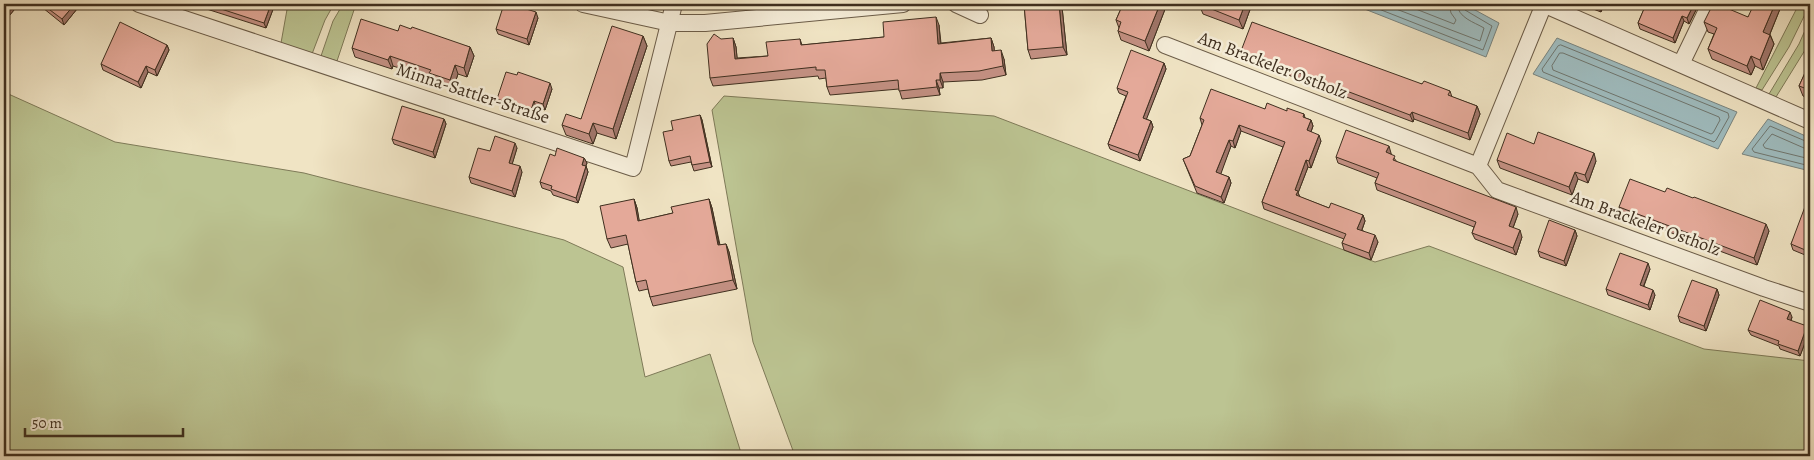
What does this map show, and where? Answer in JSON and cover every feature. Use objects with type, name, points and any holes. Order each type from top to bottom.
[{"type":"street","name":"Minna-Sattler-Straße","points":[[139,4],[633,168],[674,4]]},
{"type":"street","points":[[583,4],[670,23],[705,24],[903,4]]},
{"type":"street","points":[[956,4],[980,15]]},
{"type":"street","points":[[1478,166],[1543,4],[1810,121]]},
{"type":"street","points":[[1681,64],[1710,4]]},
{"type":"street","name":"Am Brackeler Ostholz","points":[[1165,45],[1478,166],[1497,190],[1764,288],[1810,303]]},
{"type":"green space","points":[[288,4],[334,4],[325,20],[312,54],[281,43]]},
{"type":"green space","points":[[343,4],[356,4],[337,61],[321,56],[333,21]]},
{"type":"green space","points":[[1799,4],[1810,4],[1789,47],[1762,90],[1756,88]]},
{"type":"green space","points":[[1810,19],[1810,42],[1776,97],[1769,94],[1799,44]]},
{"type":"green space","points":[[4,92],[115,142],[304,173],[564,240],[623,267],[645,377],[710,354],[742,456],[4,456]]},
{"type":"green space","points":[[724,96],[994,116],[1375,262],[1429,246],[1704,349],[1810,361],[1810,456],[795,456],[753,342],[712,110]]},
{"type":"water","points":[[1352,4],[1464,4],[1499,23],[1486,57]]},
{"type":"water","points":[[1557,38],[1737,112],[1718,149],[1533,74]]},
{"type":"water","points":[[1768,119],[1810,138],[1810,171],[1742,154]]},
{"type":"building","points":[[4,4],[13,4],[7,11],[4,8]]},
{"type":"building","points":[[42,4],[75,4],[62,19]]},
{"type":"building","points":[[206,4],[271,4],[264,23]]},
{"type":"building","points":[[504,4],[536,12],[527,39],[496,29]]},
{"type":"building","points":[[1024,4],[1059,4],[1063,47],[1028,50]]},
{"type":"building","points":[[1123,4],[1160,4],[1145,41],[1118,31],[1121,22],[1116,20]]},
{"type":"building","points":[[1199,4],[1245,4],[1239,20]]},
{"type":"building","points":[[1646,4],[1694,4],[1687,18],[1682,16],[1673,38],[1638,23]]},
{"type":"building","points":[[1713,4],[1748,17],[1754,4],[1775,4],[1763,32],[1770,35],[1760,60],[1751,56],[1747,66],[1708,49],[1717,28],[1704,22]]},
{"type":"building","points":[[936,17],[938,44],[991,38],[992,51],[1001,50],[1003,66],[979,71],[940,73],[940,80],[936,80],[937,87],[899,91],[898,80],[827,87],[825,70],[816,70],[816,67],[710,78],[707,44],[714,34],[721,39],[733,38],[735,59],[768,56],[766,42],[800,39],[801,45],[884,37],[883,22]]},
{"type":"building","points":[[361,19],[398,31],[400,25],[411,29],[412,27],[470,47],[464,68],[455,65],[450,80],[429,73],[431,70],[390,56],[388,60],[352,48]]},
{"type":"building","points":[[120,22],[167,45],[155,70],[146,66],[138,82],[101,64]]},
{"type":"building","points":[[1252,22],[1422,84],[1424,81],[1450,91],[1448,95],[1477,106],[1468,133],[1412,112],[1410,115],[1241,51]]},
{"type":"building","points":[[612,26],[643,36],[613,129],[593,123],[589,134],[562,125],[566,114],[581,119]]},
{"type":"building","points":[[1131,50],[1164,63],[1143,118],[1151,121],[1138,155],[1108,144],[1128,92],[1117,88]]},
{"type":"building","points":[[1810,62],[1810,90],[1799,86]]},
{"type":"building","points":[[506,72],[517,75],[518,72],[550,83],[543,104],[534,101],[531,110],[497,99]]},
{"type":"building","points":[[1211,89],[1265,109],[1267,103],[1287,111],[1287,108],[1304,114],[1303,117],[1311,120],[1307,130],[1319,135],[1309,161],[1306,160],[1295,190],[1298,191],[1296,195],[1329,208],[1331,203],[1363,215],[1357,229],[1375,235],[1369,253],[1342,243],[1346,234],[1262,202],[1285,142],[1239,125],[1233,141],[1229,140],[1216,172],[1229,177],[1221,197],[1195,186],[1183,159],[1190,156],[1204,120],[1200,118]]},
{"type":"building","points":[[402,106],[444,119],[433,152],[392,139]]},
{"type":"building","points":[[700,115],[710,162],[692,165],[690,156],[669,161],[663,132],[673,130],[671,121]]},
{"type":"building","points":[[1346,130],[1389,146],[1386,152],[1395,156],[1393,160],[1516,207],[1509,226],[1520,230],[1513,248],[1472,233],[1476,222],[1375,183],[1379,173],[1336,157]]},
{"type":"building","points":[[1538,132],[1594,153],[1585,175],[1575,172],[1569,187],[1497,160],[1507,133],[1534,144]]},
{"type":"building","points":[[495,136],[515,143],[509,163],[520,166],[512,191],[469,177],[478,148],[490,151]]},
{"type":"building","points":[[557,148],[584,158],[582,165],[586,166],[576,198],[551,189],[552,186],[540,182],[550,154],[555,156]]},
{"type":"building","points":[[1630,179],[1665,192],[1667,188],[1766,224],[1754,258],[1619,207]]},
{"type":"building","points":[[634,199],[638,221],[673,213],[671,207],[709,199],[718,245],[726,244],[733,280],[650,297],[646,280],[636,282],[626,235],[607,239],[600,206]]},
{"type":"building","points":[[1806,204],[1810,206],[1810,252],[1791,244]]},
{"type":"building","points":[[1549,220],[1575,230],[1564,261],[1538,251]]},
{"type":"building","points":[[1620,253],[1648,263],[1640,285],[1653,290],[1648,305],[1606,289]]},
{"type":"building","points":[[1692,280],[1717,289],[1704,326],[1678,316]]},
{"type":"building","points":[[1760,300],[1790,312],[1787,319],[1807,326],[1798,351],[1778,344],[1779,341],[1748,330]]}]
